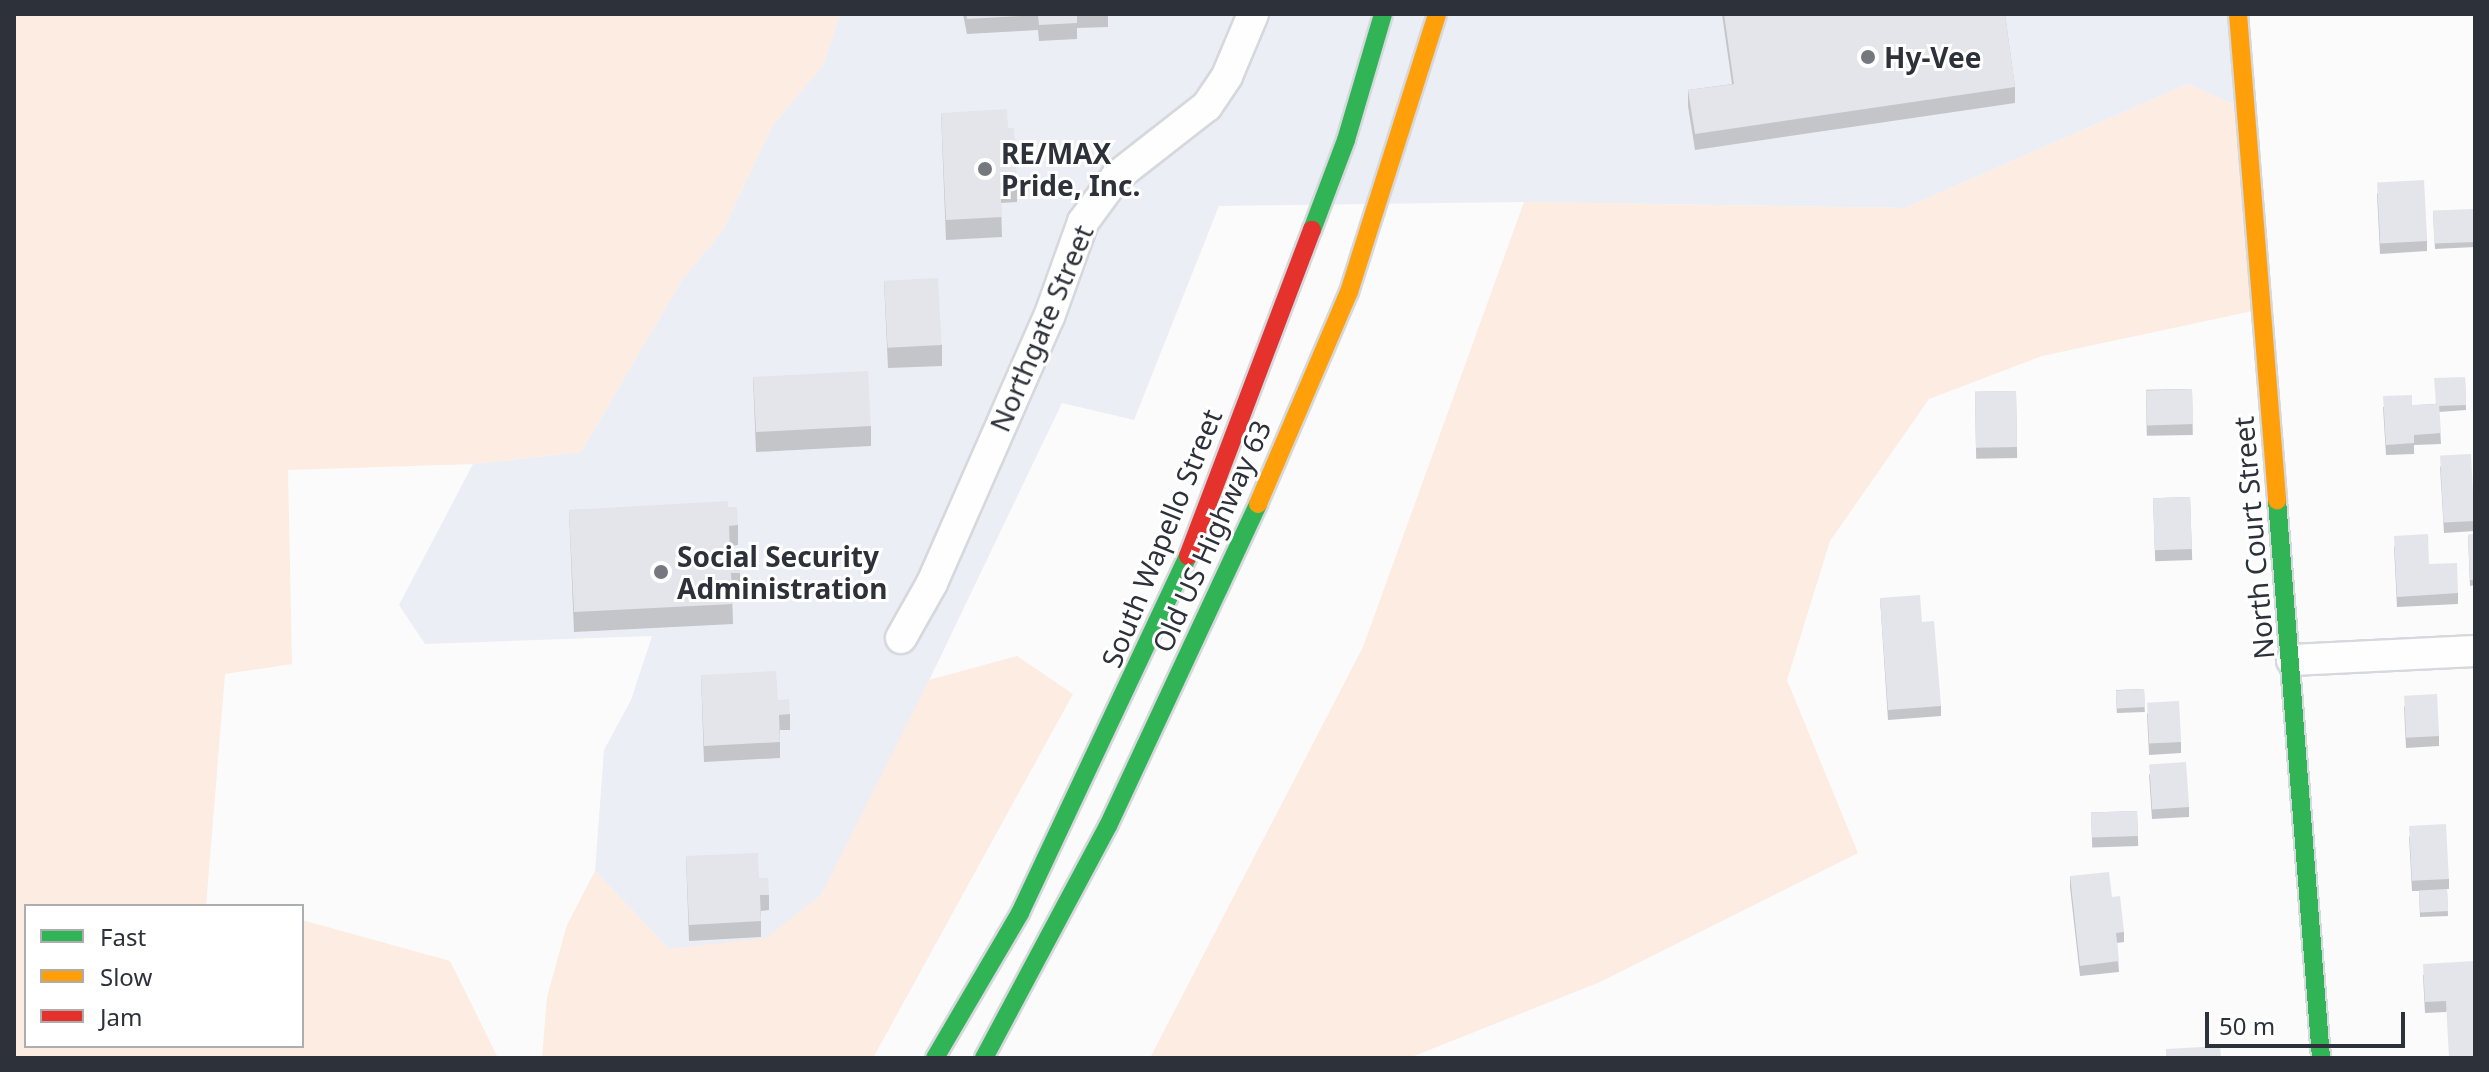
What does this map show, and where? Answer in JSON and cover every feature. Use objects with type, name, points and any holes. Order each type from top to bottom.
[{"type":"main road","name":"South Wapello Street","points":[[935,1058],[1020,913],[1172,597],[1346,140],[1383,14]]},
{"type":"main road","name":"Old US Highway 63","points":[[984,1058],[1108,826],[1236,556],[1349,292],[1437,14]]},
{"type":"main road","name":"North Court Street","points":[[2238,14],[2292,660],[2321,1058]]},
{"type":"street","name":"Northgate Street","points":[[901,638],[932,583],[1043,330],[1083,222],[1116,177],[1207,106],[1227,76],[1253,14]]},
{"type":"street","points":[[2292,660],[2475,651]]},
{"type":"shaded area","points":[[14,14],[840,14],[823,65],[772,126],[723,230],[681,281],[581,452],[473,464],[288,470],[292,664],[225,674],[206,904],[24,904],[24,1048],[304,1048],[304,921],[450,961],[498,1058],[14,1058]]},
{"type":"shaded area","points":[[840,14],[2237,14],[2244,109],[2188,84],[1905,208],[1524,202],[1219,206],[1134,420],[1062,403],[858,829],[821,895],[766,939],[669,949],[595,871],[604,750],[631,700],[652,636],[425,644],[399,605],[473,464],[581,452],[681,281],[723,230],[772,126],[823,65]]},
{"type":"shaded area","points":[[2188,84],[2244,109],[2262,309],[2042,356],[1929,399],[1830,541],[1787,680],[1858,853],[1600,982],[1409,1058],[1150,1058],[1363,647],[1524,202],[1905,208]]},
{"type":"shaded area","points":[[1017,656],[1073,694],[873,1058],[542,1058],[547,997],[567,925],[595,871],[669,949],[766,938],[821,895],[929,680]]},
{"type":"building","points":[[966,14],[1077,14],[1077,23],[1039,25],[1038,15],[967,19]]},
{"type":"building","name":"Hy-Vee","points":[[1724,14],[2005,14],[2015,87],[1695,134],[1688,90],[1734,84]]},
{"type":"building","points":[[1007,109],[1008,128],[1014,128],[1017,182],[1000,183],[1002,217],[946,220],[941,113]]},
{"type":"building","points":[[2424,180],[2427,241],[2380,243],[2377,182]]},
{"type":"building","points":[[2474,209],[2475,242],[2434,243],[2433,210]]},
{"type":"building","points":[[938,278],[942,345],[888,348],[884,281]]},
{"type":"building","points":[[868,371],[871,426],[756,432],[753,377]]},
{"type":"building","points":[[2465,377],[2466,405],[2436,404],[2434,378]]},
{"type":"building","points":[[2192,389],[2193,424],[2147,426],[2146,391]]},
{"type":"building","points":[[2016,391],[2017,447],[1976,448],[1975,392]]},
{"type":"building","points":[[2412,395],[2412,405],[2439,404],[2441,433],[2414,435],[2414,443],[2386,445],[2383,396]]},
{"type":"building","points":[[2471,454],[2475,521],[2444,523],[2440,456]]},
{"type":"building","points":[[2190,497],[2192,549],[2155,550],[2153,498]]},
{"type":"building","points":[[728,501],[728,507],[737,507],[738,525],[729,526],[730,550],[739,550],[740,573],[731,573],[733,604],[574,612],[569,510]]},
{"type":"building","points":[[2428,534],[2429,564],[2457,563],[2458,593],[2397,597],[2394,536]]},
{"type":"building","points":[[2475,534],[2475,580],[2470,580],[2468,535]]},
{"type":"building","points":[[1920,595],[1922,622],[1934,621],[1941,706],[1888,710],[1880,598]]},
{"type":"building","points":[[776,671],[778,700],[789,699],[790,714],[779,715],[780,742],[704,746],[701,675]]},
{"type":"building","points":[[2144,689],[2145,707],[2117,708],[2116,690]]},
{"type":"building","points":[[2437,694],[2439,736],[2406,738],[2404,696]]},
{"type":"building","points":[[2179,701],[2181,742],[2149,744],[2147,703]]},
{"type":"building","points":[[2186,762],[2189,807],[2152,809],[2149,765]]},
{"type":"building","points":[[2137,811],[2138,836],[2092,838],[2091,813]]},
{"type":"building","points":[[2446,824],[2449,879],[2412,881],[2409,826]]},
{"type":"building","points":[[758,853],[759,878],[768,878],[769,895],[760,895],[761,921],[689,925],[686,856]]},
{"type":"building","points":[[2109,872],[2112,897],[2120,896],[2124,932],[2116,933],[2119,961],[2080,966],[2070,876]]},
{"type":"building","points":[[2447,889],[2448,911],[2420,912],[2419,890]]},
{"type":"building","points":[[2475,961],[2475,1058],[2449,1058],[2446,1001],[2425,1002],[2423,964]]},
{"type":"building","points":[[2220,1046],[2221,1058],[2166,1058],[2166,1049]]},
{"type":"traffic: fast","points":[[1312,230],[1346,140],[1383,14]]},
{"type":"traffic: fast","points":[[2277,500],[2321,1058]]},
{"type":"traffic: fast","points":[[984,1058],[1108,826],[1258,504]]},
{"type":"traffic: fast","points":[[935,1058],[1020,913],[1188,556]]},
{"type":"traffic: slow","points":[[1258,504],[1349,292],[1437,14]]},
{"type":"traffic: slow","points":[[2238,14],[2277,500]]},
{"type":"traffic: jam","points":[[1188,556],[1312,230]]},
{"type":"place","name":"Hy-Vee","points":[[1868,57]]},
{"type":"place","name":"RE/MAX Pride, Inc.","points":[[985,169]]},
{"type":"place","name":"Social Security Administration","points":[[661,572]]}]
